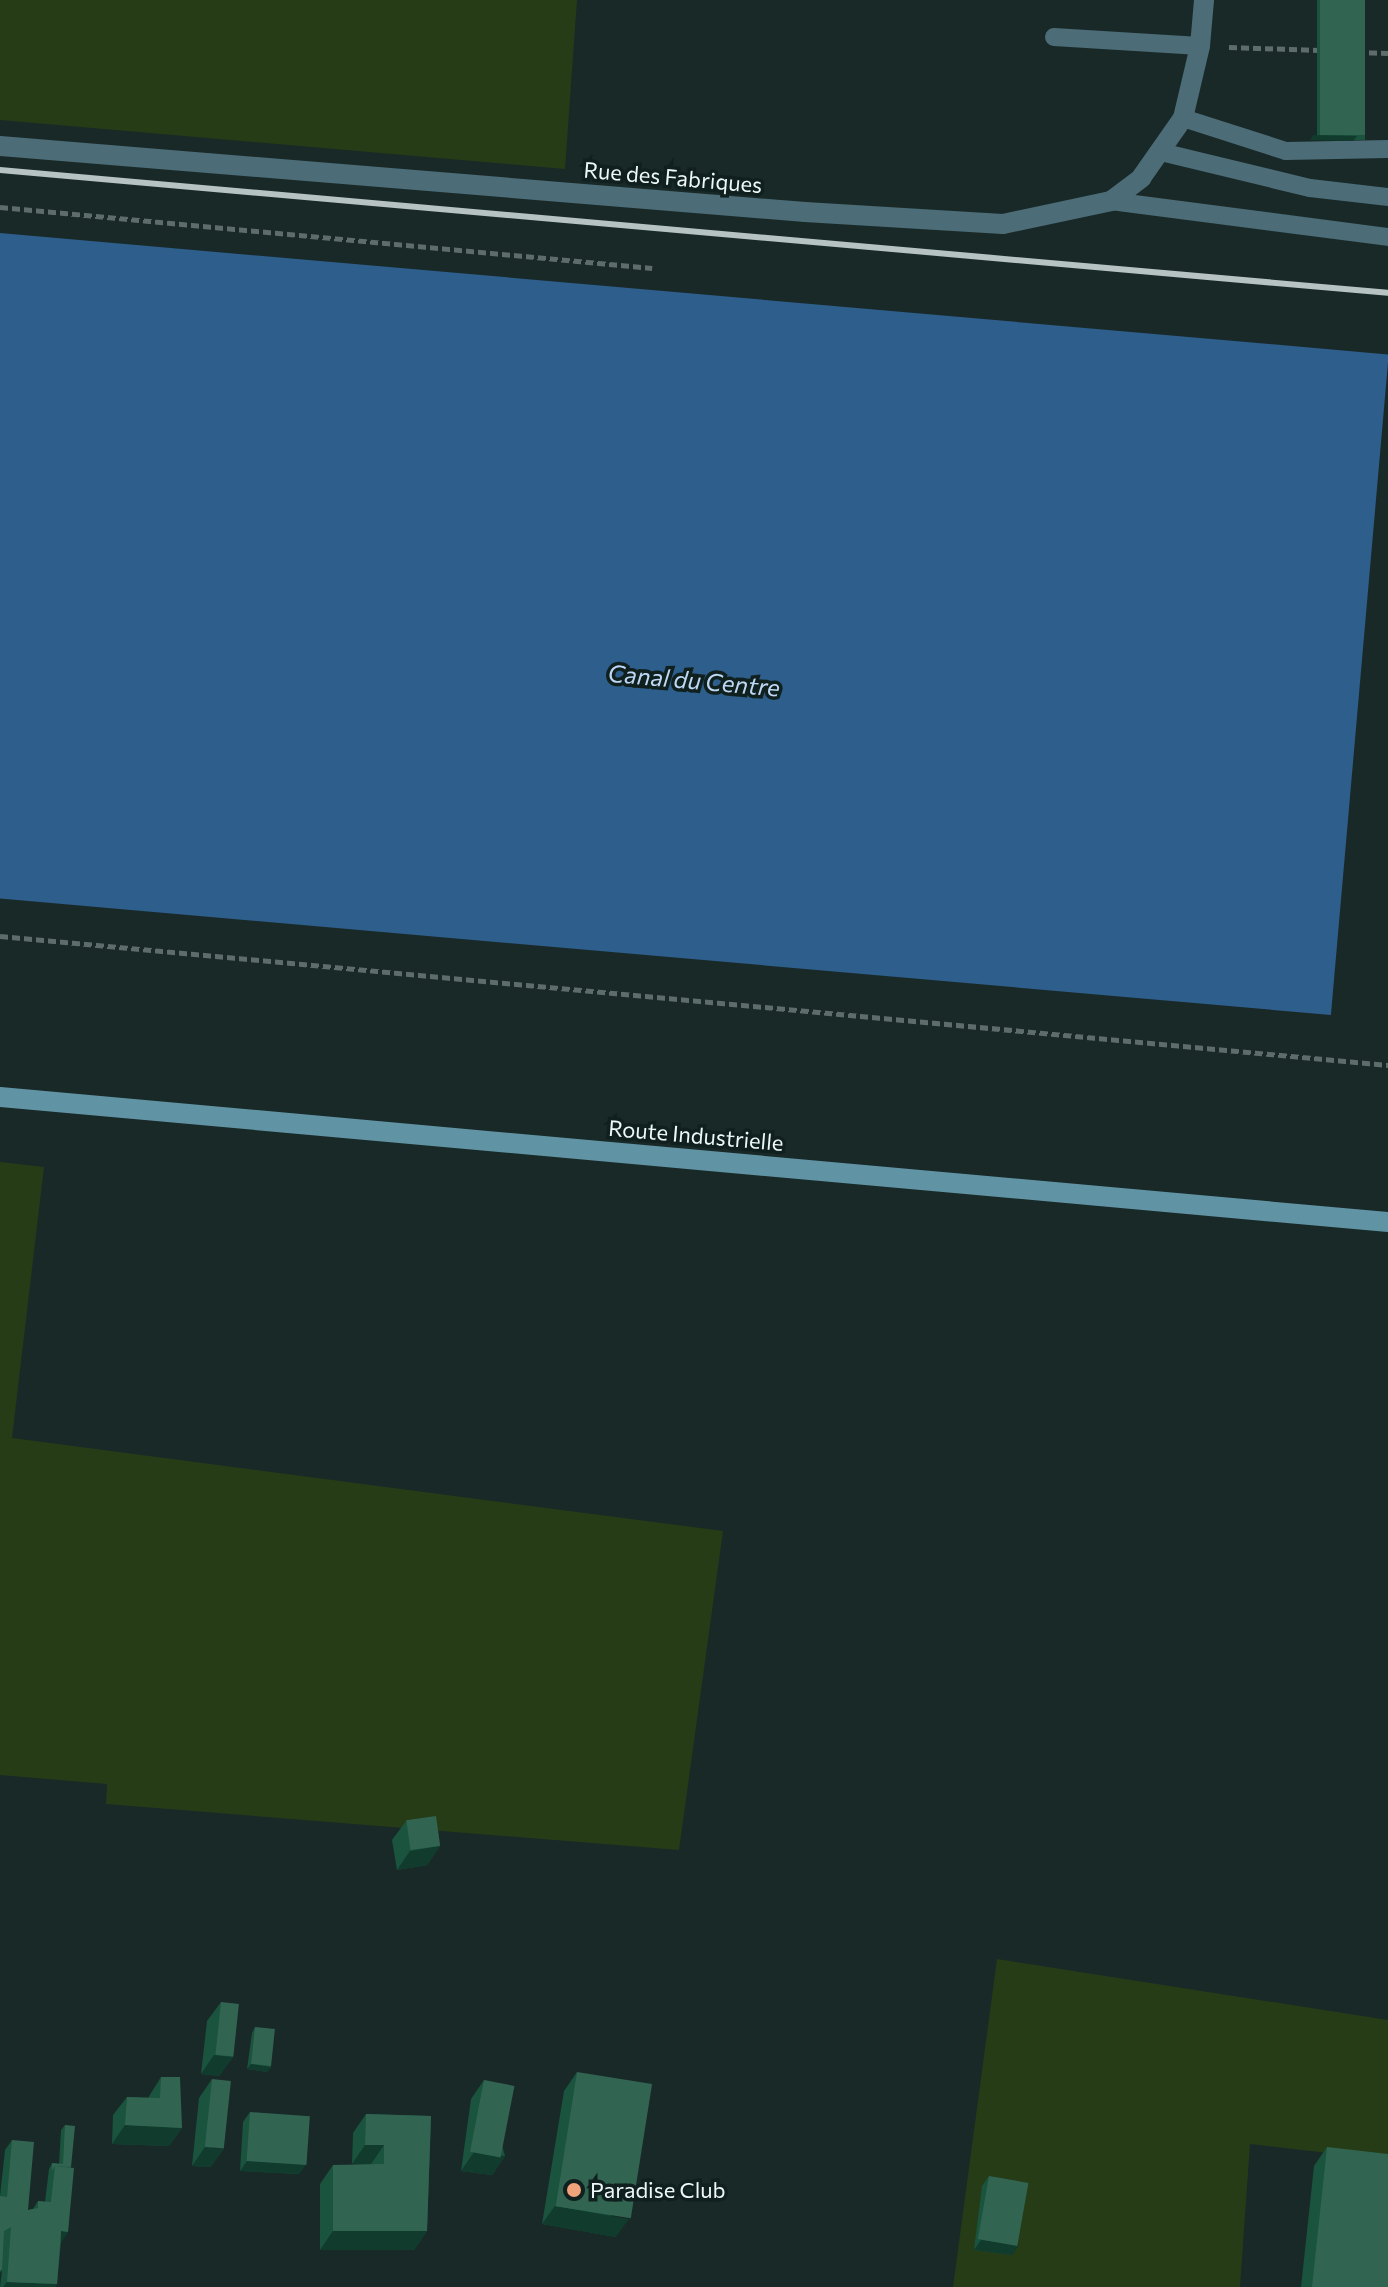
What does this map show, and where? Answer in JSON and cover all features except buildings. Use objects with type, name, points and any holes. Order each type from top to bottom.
[{"type":"main road","name":"Route Industrielle","points":[[0,1097],[1388,1222]]},
{"type":"street","name":"Rue des Fabriques","points":[[0,146],[789,211],[1003,224],[1111,201],[1141,178],[1183,118],[1200,46],[1204,0]]},
{"type":"lane","points":[[1054,37],[1200,46]]},
{"type":"lane","points":[[1183,118],[1286,151],[1388,149]]},
{"type":"lane","points":[[1161,152],[1310,188],[1388,197]]},
{"type":"lane","points":[[1111,201],[1388,237]]},
{"type":"path","points":[[1200,46],[1325,51]]},
{"type":"path","points":[[1341,51],[1388,53]]},
{"type":"path","points":[[0,207],[652,268]]},
{"type":"path","points":[[0,936],[1388,1065]]},
{"type":"green space","points":[[0,0],[577,0],[565,169],[0,120]]},
{"type":"green space","points":[[0,1162],[44,1167],[12,1438],[723,1531],[679,1850],[106,1804],[107,1784],[0,1775]]},
{"type":"green space","points":[[997,1959],[1388,2020],[1388,2160],[1250,2144],[1240,2287],[953,2287]]},
{"type":"water","name":"Canal du Centre","points":[[0,233],[1388,354],[1331,1015],[0,899]]},
{"type":"railway","points":[[0,170],[1388,293]]},
{"type":"place","name":"Paradise Club","points":[[574,2190]]}]
